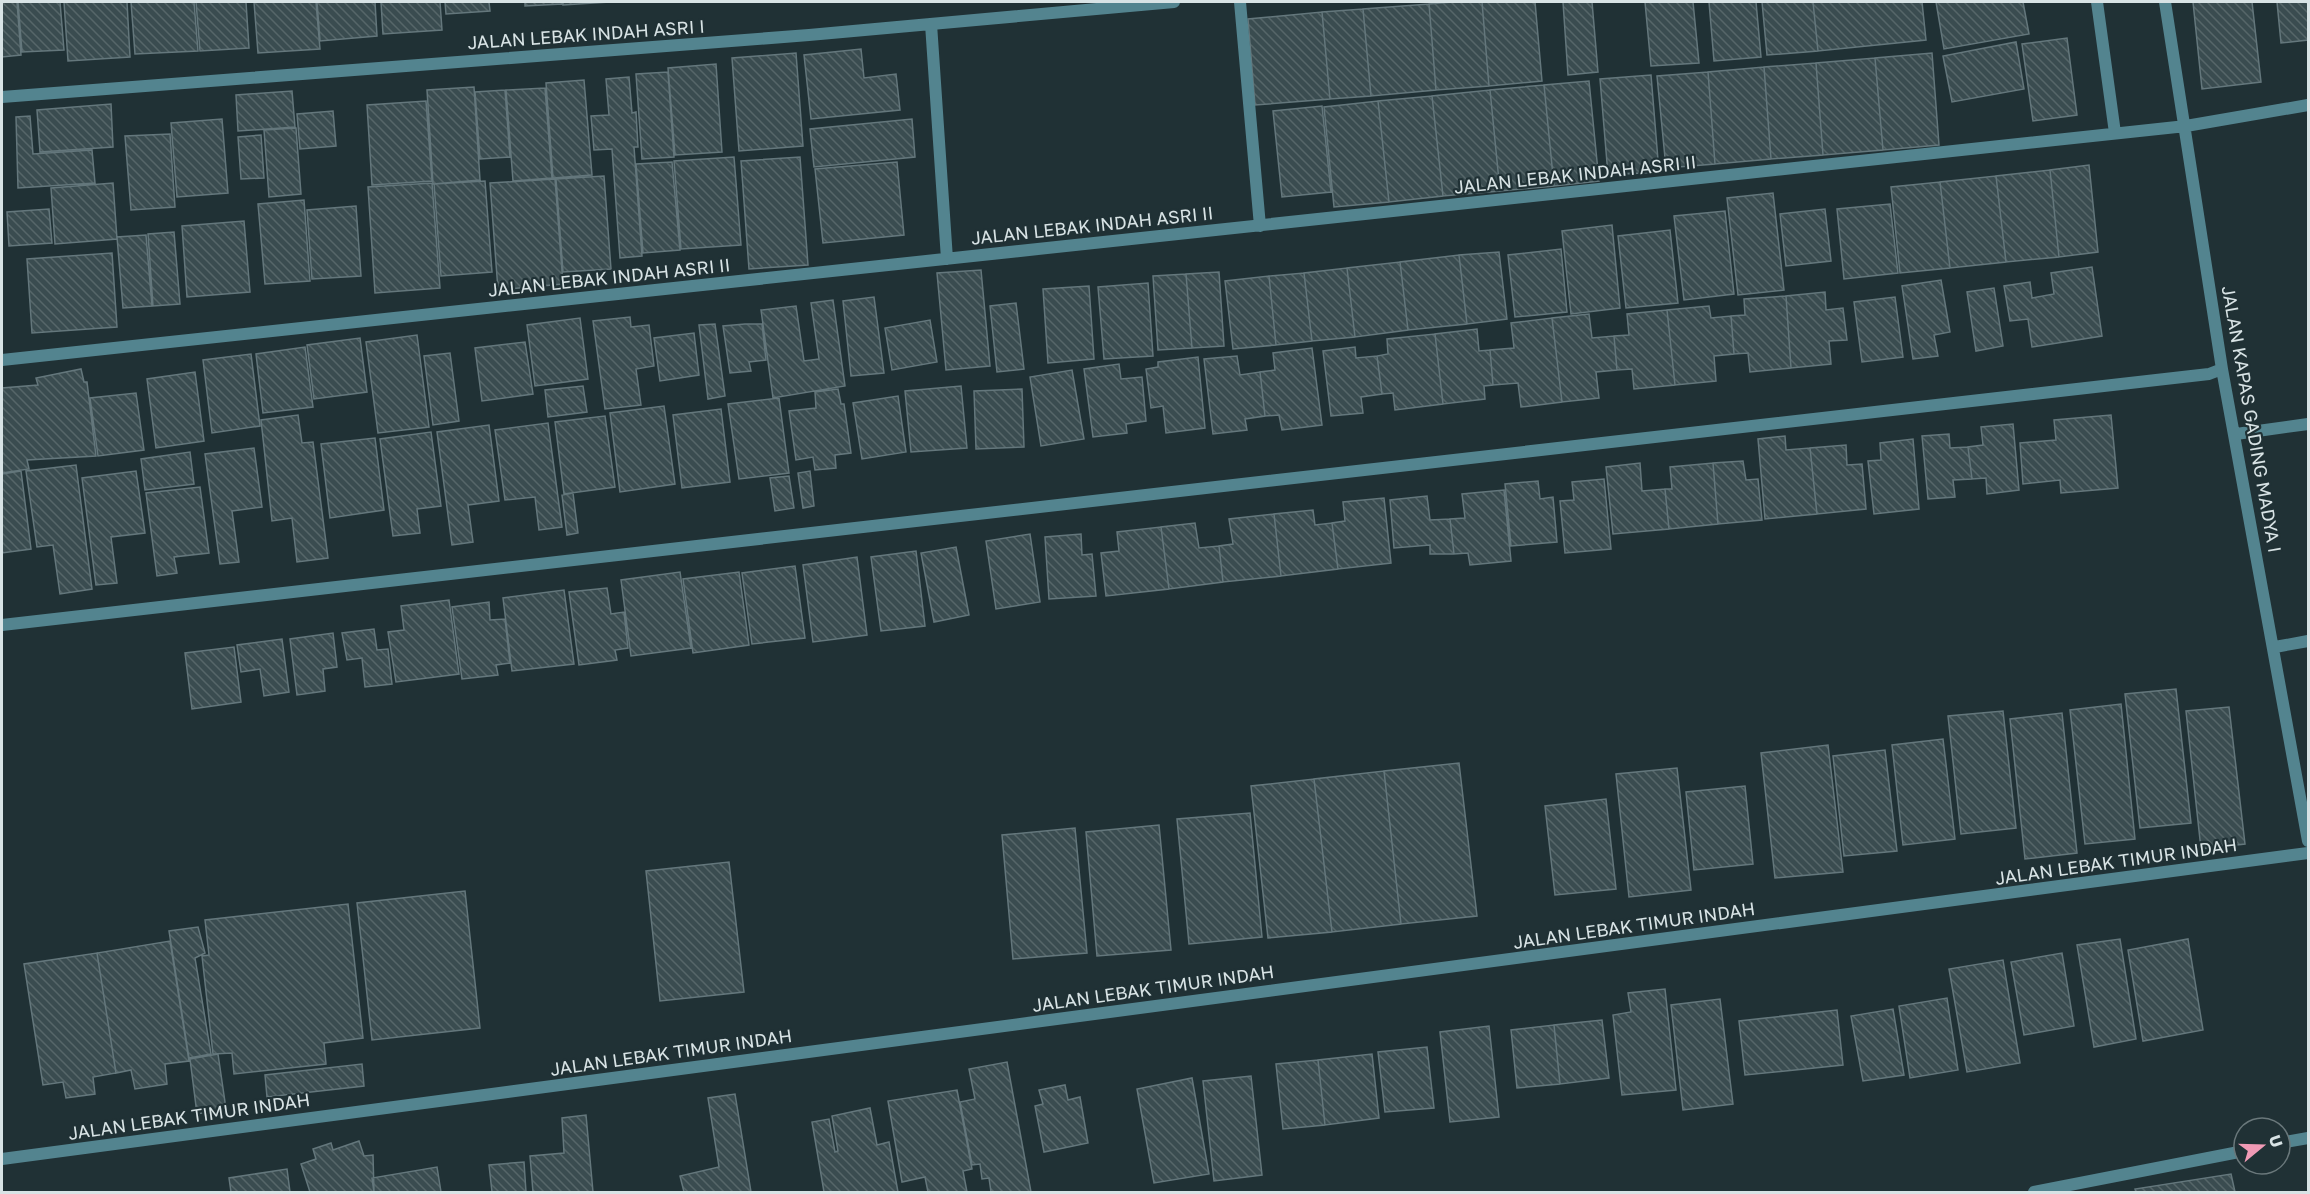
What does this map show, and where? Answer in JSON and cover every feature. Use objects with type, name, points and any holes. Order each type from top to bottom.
[{"type":"street","name":"JALAN LEBAK INDAH ASRI I","points":[[2,97],[931,24],[1174,2]]},
{"type":"street","points":[[1240,2],[1260,226]]},
{"type":"street","points":[[2097,2],[2115,133]]},
{"type":"street","name":"JALAN KAPAS GADING MADYA I","points":[[2165,2],[2222,369],[2275,647],[2308,841]]},
{"type":"street","points":[[931,24],[947,259]]},
{"type":"street","name":"JALAN LEBAK INDAH ASRI II","points":[[2,360],[2186,126],[2308,105]]},
{"type":"street","points":[[2,625],[2209,374],[2222,369]]},
{"type":"street","points":[[2236,434],[2308,424]]},
{"type":"street","points":[[2275,647],[2308,641]]},
{"type":"street","name":"JALAN LEBAK TIMUR INDAH","points":[[2,1159],[2308,853]]},
{"type":"street","points":[[2292,1141],[2308,1138]]},
{"type":"street","points":[[2034,1192],[2232,1153]]},
{"type":"building","points":[[2,2],[17,2],[21,55],[2,57]]},
{"type":"building","points":[[18,2],[60,2],[64,50],[22,52]]},
{"type":"building","points":[[64,2],[127,2],[130,57],[68,61]]},
{"type":"building","points":[[131,2],[194,2],[198,51],[135,54]]},
{"type":"building","points":[[196,2],[246,2],[249,48],[200,51]]},
{"type":"building","points":[[254,2],[316,2],[320,49],[258,53]]},
{"type":"building","points":[[317,2],[375,2],[377,36],[320,41]]},
{"type":"building","points":[[381,2],[440,2],[442,30],[383,34]]},
{"type":"building","points":[[445,2],[489,2],[490,11],[446,14]]},
{"type":"building","points":[[525,2],[562,2],[562,4],[525,6]]},
{"type":"building","points":[[563,2],[610,2],[563,5]]},
{"type":"building","points":[[1482,2],[1489,86],[1436,90],[1429,4]]},
{"type":"building","points":[[1482,2],[1535,2],[1542,81],[1489,86]]},
{"type":"building","points":[[1563,2],[1592,2],[1598,72],[1568,75]]},
{"type":"building","points":[[1645,2],[1693,2],[1699,63],[1651,66]]},
{"type":"building","points":[[1709,2],[1756,2],[1761,57],[1714,61]]},
{"type":"building","points":[[1762,2],[1813,2],[1818,51],[1767,55]]},
{"type":"building","points":[[1813,2],[1922,2],[1926,40],[1818,51]]},
{"type":"building","points":[[1936,2],[2023,2],[2029,34],[1944,49]]},
{"type":"building","points":[[2193,2],[2252,2],[2261,82],[2202,89]]},
{"type":"building","points":[[2277,2],[2308,2],[2308,40],[2281,43]]},
{"type":"building","points":[[1429,4],[1436,90],[1371,96],[1363,9]]},
{"type":"building","points":[[1363,9],[1371,96],[1330,99],[1322,12]]},
{"type":"building","points":[[1322,12],[1330,99],[1255,105],[1248,19]]},
{"type":"building","points":[[2067,38],[2077,115],[2033,121],[2022,44]]},
{"type":"building","points":[[2016,42],[2024,89],[1952,102],[1943,56]]},
{"type":"building","points":[[861,49],[864,78],[896,74],[900,110],[811,119],[804,55]]},
{"type":"building","points":[[796,53],[803,146],[739,151],[732,58]]},
{"type":"building","points":[[1932,53],[1939,145],[1883,150],[1875,58]]},
{"type":"building","points":[[1875,58],[1883,150],[1823,155],[1816,63]]},
{"type":"building","points":[[1816,63],[1823,155],[1771,159],[1764,67]]},
{"type":"building","points":[[716,64],[722,152],[675,155],[668,68]]},
{"type":"building","points":[[1764,67],[1771,159],[1715,164],[1708,72]]},
{"type":"building","points":[[668,72],[674,157],[642,159],[636,74]]},
{"type":"building","points":[[1708,72],[1715,164],[1666,168],[1657,76]]},
{"type":"building","points":[[1651,75],[1659,172],[1608,175],[1600,79]]},
{"type":"building","points":[[629,77],[632,113],[636,112],[638,147],[634,147],[642,256],[620,258],[612,149],[594,150],[591,116],[609,115],[606,79]]},
{"type":"building","points":[[584,80],[592,175],[553,178],[546,83]]},
{"type":"building","points":[[1589,81],[1599,181],[1554,186],[1544,85]]},
{"type":"building","points":[[1544,85],[1554,186],[1500,191],[1490,90]]},
{"type":"building","points":[[474,87],[480,180],[433,184],[427,90]]},
{"type":"building","points":[[545,88],[552,178],[513,181],[506,90]]},
{"type":"building","points":[[505,90],[510,157],[480,159],[475,92]]},
{"type":"building","points":[[1490,90],[1500,191],[1443,196],[1432,96]]},
{"type":"building","points":[[292,91],[295,127],[238,131],[236,95]]},
{"type":"building","points":[[1432,96],[1443,196],[1389,202],[1378,101]]},
{"type":"building","points":[[426,101],[432,181],[372,185],[367,105]]},
{"type":"building","points":[[1378,101],[1389,202],[1334,207],[1324,107]]},
{"type":"building","points":[[111,104],[113,147],[40,152],[37,110]]},
{"type":"building","points":[[1322,106],[1331,192],[1282,197],[1273,111]]},
{"type":"building","points":[[333,111],[336,146],[300,149],[297,114]]},
{"type":"building","points":[[30,116],[33,154],[92,150],[95,183],[18,188],[16,117]]},
{"type":"building","points":[[222,119],[228,193],[177,197],[171,123]]},
{"type":"building","points":[[912,119],[915,157],[814,167],[810,129]]},
{"type":"building","points":[[296,128],[301,194],[269,197],[264,130]]},
{"type":"building","points":[[170,134],[175,207],[131,210],[125,136]]},
{"type":"building","points":[[261,135],[264,178],[241,179],[238,137]]},
{"type":"building","points":[[734,157],[741,245],[681,249],[674,161]]},
{"type":"building","points":[[800,157],[808,265],[749,269],[741,161]]},
{"type":"building","points":[[672,162],[680,250],[643,253],[636,164]]},
{"type":"building","points":[[897,162],[904,235],[823,243],[815,169]]},
{"type":"building","points":[[2089,165],[2098,252],[2059,257],[2050,170]]},
{"type":"building","points":[[2050,170],[2059,257],[2006,262],[1996,176]]},
{"type":"building","points":[[604,176],[611,269],[563,272],[556,179]]},
{"type":"building","points":[[1996,176],[2006,262],[1950,268],[1940,182]]},
{"type":"building","points":[[555,179],[563,284],[498,290],[490,183]]},
{"type":"building","points":[[485,181],[492,272],[441,276],[434,184]]},
{"type":"building","points":[[1940,182],[1950,268],[1900,273],[1891,187]]},
{"type":"building","points":[[113,183],[117,239],[55,244],[51,188]]},
{"type":"building","points":[[432,183],[440,288],[375,293],[368,187]]},
{"type":"building","points":[[1773,193],[1784,290],[1738,295],[1727,198]]},
{"type":"building","points":[[304,200],[310,281],[265,284],[258,204]]},
{"type":"building","points":[[1890,204],[1898,273],[1844,279],[1837,209]]},
{"type":"building","points":[[356,206],[361,276],[312,279],[307,210]]},
{"type":"building","points":[[49,209],[52,243],[9,246],[7,212]]},
{"type":"building","points":[[1825,209],[1831,261],[1786,266],[1780,214]]},
{"type":"building","points":[[1725,211],[1734,294],[1684,300],[1674,216]]},
{"type":"building","points":[[244,221],[250,292],[187,297],[182,226]]},
{"type":"building","points":[[1612,225],[1620,308],[1571,314],[1562,231]]},
{"type":"building","points":[[1670,230],[1678,303],[1626,308],[1618,236]]},
{"type":"building","points":[[174,232],[180,304],[153,306],[148,234]]},
{"type":"building","points":[[146,235],[152,306],[123,308],[117,237]]},
{"type":"building","points":[[1561,249],[1567,312],[1515,317],[1508,255]]},
{"type":"building","points":[[1499,252],[1507,319],[1467,324],[1459,255]]},
{"type":"building","points":[[112,253],[117,327],[32,333],[27,259]]},
{"type":"building","points":[[1459,255],[1467,324],[1408,330],[1400,262]]},
{"type":"building","points":[[1400,262],[1408,330],[1355,337],[1347,268]]},
{"type":"building","points":[[2092,267],[2102,336],[2032,347],[2028,319],[2010,321],[2004,286],[2030,282],[2032,298],[2054,294],[2051,273]]},
{"type":"building","points":[[1347,268],[1355,337],[1312,341],[1304,273]]},
{"type":"building","points":[[981,270],[990,366],[946,370],[937,273]]},
{"type":"building","points":[[1219,272],[1224,346],[1192,348],[1186,274]]},
{"type":"building","points":[[1304,273],[1312,341],[1276,345],[1269,276]]},
{"type":"building","points":[[1186,274],[1192,348],[1158,350],[1153,276]]},
{"type":"building","points":[[1269,276],[1276,345],[1233,349],[1225,281]]},
{"type":"building","points":[[1941,280],[1950,332],[1934,335],[1938,356],[1913,359],[1902,286]]},
{"type":"building","points":[[1148,283],[1153,356],[1104,359],[1098,287]]},
{"type":"building","points":[[1089,286],[1094,359],[1048,363],[1043,289]]},
{"type":"building","points":[[1994,288],[2003,346],[1976,351],[1967,292]]},
{"type":"building","points":[[1825,292],[1826,310],[1843,308],[1847,340],[1829,341],[1831,364],[1791,368],[1786,296]]},
{"type":"building","points":[[1786,296],[1791,368],[1750,372],[1748,353],[1734,354],[1731,316],[1745,315],[1744,299]]},
{"type":"building","points":[[874,297],[884,373],[851,376],[843,301]]},
{"type":"building","points":[[1895,297],[1903,357],[1862,362],[1854,302]]},
{"type":"building","points":[[833,300],[845,386],[773,398],[761,310],[796,306],[804,361],[819,359],[811,303]]},
{"type":"building","points":[[1016,303],[1024,369],[997,372],[990,306]]},
{"type":"building","points":[[1709,306],[1711,318],[1731,316],[1734,354],[1714,356],[1716,381],[1675,385],[1667,310]]},
{"type":"building","points":[[1667,310],[1675,385],[1634,389],[1632,369],[1617,370],[1614,336],[1629,335],[1627,314]]},
{"type":"building","points":[[1589,314],[1592,338],[1614,336],[1617,370],[1596,372],[1599,398],[1562,402],[1552,318]]},
{"type":"building","points":[[630,317],[631,327],[649,325],[654,366],[636,369],[641,405],[605,409],[593,321]]},
{"type":"building","points":[[580,318],[588,379],[535,386],[527,325]]},
{"type":"building","points":[[1552,318],[1562,402],[1521,407],[1518,383],[1493,385],[1490,350],[1514,348],[1511,323]]},
{"type":"building","points":[[930,320],[937,362],[892,370],[885,328]]},
{"type":"building","points":[[715,324],[725,396],[708,399],[699,325]]},
{"type":"building","points":[[762,324],[766,360],[749,362],[751,371],[730,373],[723,326]]},
{"type":"building","points":[[1477,329],[1479,351],[1490,350],[1493,385],[1484,386],[1485,399],[1443,404],[1435,334]]},
{"type":"building","points":[[694,333],[699,375],[660,381],[654,338]]},
{"type":"building","points":[[1435,334],[1443,404],[1395,410],[1393,393],[1382,394],[1377,356],[1388,354],[1387,339]]},
{"type":"building","points":[[417,335],[429,427],[378,433],[366,342]]},
{"type":"building","points":[[360,338],[367,392],[314,399],[307,345]]},
{"type":"building","points":[[525,342],[533,394],[482,401],[475,348]]},
{"type":"building","points":[[305,347],[313,407],[263,413],[256,354]]},
{"type":"building","points":[[1355,347],[1356,358],[1377,356],[1382,394],[1361,397],[1363,413],[1331,416],[1323,351]]},
{"type":"building","points":[[1312,348],[1322,425],[1282,430],[1279,415],[1265,416],[1260,372],[1275,370],[1273,353]]},
{"type":"building","points":[[450,353],[459,421],[433,425],[424,356]]},
{"type":"building","points":[[251,354],[260,426],[212,433],[203,360]]},
{"type":"building","points":[[1237,356],[1240,375],[1260,372],[1265,416],[1245,419],[1247,430],[1213,434],[1204,359]]},
{"type":"building","points":[[1198,357],[1205,428],[1166,433],[1163,406],[1151,408],[1146,369],[1158,367],[1158,362]]},
{"type":"building","points":[[1119,364],[1121,379],[1142,377],[1146,421],[1126,424],[1127,433],[1093,437],[1084,369]]},
{"type":"building","points":[[81,369],[84,382],[87,382],[96,456],[27,460],[29,469],[2,473],[2,388],[38,385],[36,378]]},
{"type":"building","points":[[1072,370],[1084,439],[1041,446],[1030,377]]},
{"type":"building","points":[[195,372],[204,441],[156,448],[147,379]]},
{"type":"building","points":[[583,386],[587,412],[548,417],[545,390]]},
{"type":"building","points":[[961,386],[967,448],[911,452],[905,391]]},
{"type":"building","points":[[838,389],[841,404],[844,404],[851,453],[835,455],[836,468],[815,470],[813,457],[796,460],[789,411],[816,408],[815,392]]},
{"type":"building","points":[[1022,389],[1024,447],[976,449],[974,391]]},
{"type":"building","points":[[136,393],[144,450],[98,456],[90,398]]},
{"type":"building","points":[[898,396],[906,452],[862,459],[853,403]]},
{"type":"building","points":[[779,398],[789,473],[739,479],[728,404]]},
{"type":"building","points":[[664,406],[675,484],[620,492],[610,413]]},
{"type":"building","points":[[721,409],[730,482],[682,488],[673,415]]},
{"type":"building","points":[[298,415],[302,443],[313,442],[328,558],[297,562],[292,518],[272,521],[261,420]]},
{"type":"building","points":[[2111,415],[2118,488],[2061,493],[2060,480],[2023,484],[2020,443],[2056,440],[2054,420]]},
{"type":"building","points":[[605,416],[615,487],[564,494],[555,422]]},
{"type":"building","points":[[548,423],[562,527],[539,530],[535,497],[505,500],[495,430]]},
{"type":"building","points":[[2013,424],[2019,490],[1987,494],[1986,478],[1972,479],[1968,447],[1983,445],[1981,427]]},
{"type":"building","points":[[489,425],[499,501],[468,505],[473,542],[452,545],[437,432]]},
{"type":"building","points":[[431,432],[441,506],[417,509],[420,533],[393,536],[380,439]]},
{"type":"building","points":[[1949,434],[1950,448],[1968,447],[1972,479],[1953,480],[1955,497],[1928,499],[1922,436]]},
{"type":"building","points":[[1785,436],[1786,450],[1810,448],[1817,514],[1765,519],[1758,439]]},
{"type":"building","points":[[375,438],[384,510],[330,518],[321,444]]},
{"type":"building","points":[[1913,439],[1919,509],[1874,514],[1868,461],[1881,460],[1880,443]]},
{"type":"building","points":[[1846,445],[1847,465],[1862,464],[1866,509],[1817,514],[1810,448]]},
{"type":"building","points":[[254,448],[262,507],[232,511],[239,562],[220,564],[205,454]]},
{"type":"building","points":[[190,452],[194,484],[145,490],[141,459]]},
{"type":"building","points":[[1743,461],[1746,480],[1758,479],[1762,520],[1718,524],[1713,463]]},
{"type":"building","points":[[1640,463],[1642,491],[1665,489],[1669,529],[1613,534],[1606,467]]},
{"type":"building","points":[[1713,463],[1718,524],[1669,529],[1665,489],[1672,489],[1670,467]]},
{"type":"building","points":[[76,465],[92,589],[60,594],[53,545],[37,547],[26,471]]},
{"type":"building","points":[[21,471],[31,549],[2,553],[2,474]]},
{"type":"building","points":[[136,471],[145,533],[111,537],[117,583],[96,585],[82,478]]},
{"type":"building","points":[[810,471],[814,506],[803,508],[798,473]]},
{"type":"building","points":[[789,476],[794,508],[775,511],[770,478]]},
{"type":"building","points":[[1604,479],[1611,549],[1565,553],[1560,501],[1574,500],[1572,482]]},
{"type":"building","points":[[1538,481],[1540,499],[1553,497],[1557,542],[1511,546],[1505,484]]},
{"type":"building","points":[[200,487],[209,553],[174,557],[177,573],[157,576],[146,493]]},
{"type":"building","points":[[1504,490],[1511,561],[1470,565],[1468,553],[1454,554],[1450,519],[1465,518],[1462,494]]},
{"type":"building","points":[[573,493],[578,533],[567,535],[562,495]]},
{"type":"building","points":[[1427,496],[1430,520],[1450,519],[1454,554],[1430,554],[1430,545],[1394,548],[1390,500]]},
{"type":"building","points":[[1384,498],[1391,563],[1338,569],[1332,523],[1345,521],[1343,502]]},
{"type":"building","points":[[1313,510],[1315,525],[1332,523],[1338,569],[1281,576],[1274,514]]},
{"type":"building","points":[[1274,514],[1281,576],[1223,582],[1219,546],[1233,544],[1229,519]]},
{"type":"building","points":[[1195,523],[1199,548],[1219,546],[1223,582],[1169,589],[1161,527]]},
{"type":"building","points":[[1161,527],[1169,589],[1106,596],[1101,553],[1119,551],[1117,532]]},
{"type":"building","points":[[1030,534],[1040,602],[996,609],[986,541]]},
{"type":"building","points":[[1081,534],[1082,555],[1092,554],[1096,596],[1049,599],[1045,537]]},
{"type":"building","points":[[956,547],[969,615],[934,622],[921,553]]},
{"type":"building","points":[[916,551],[925,626],[881,631],[871,557]]},
{"type":"building","points":[[857,557],[867,635],[813,642],[803,565]]},
{"type":"building","points":[[795,566],[805,638],[752,644],[742,573]]},
{"type":"building","points":[[680,572],[691,648],[631,656],[621,580]]},
{"type":"building","points":[[739,572],[749,645],[693,653],[683,579]]},
{"type":"building","points":[[607,588],[611,614],[624,612],[628,648],[615,650],[617,660],[579,665],[569,592]]},
{"type":"building","points":[[564,590],[574,664],[512,671],[503,598]]},
{"type":"building","points":[[449,600],[459,674],[396,682],[388,632],[404,630],[401,606]]},
{"type":"building","points":[[489,602],[490,620],[505,619],[510,663],[496,665],[498,675],[462,679],[452,607]]},
{"type":"building","points":[[374,629],[377,650],[388,649],[392,684],[365,687],[362,658],[347,660],[342,633]]},
{"type":"building","points":[[333,633],[337,667],[323,669],[325,691],[297,695],[290,639]]},
{"type":"building","points":[[282,639],[289,692],[264,696],[260,669],[241,672],[237,645]]},
{"type":"building","points":[[234,647],[241,702],[192,709],[185,653]]},
{"type":"building","points":[[2176,689],[2191,823],[2140,828],[2125,694]]},
{"type":"building","points":[[2121,704],[2135,839],[2085,844],[2070,710]]},
{"type":"building","points":[[2229,707],[2245,844],[2201,849],[2186,711]]},
{"type":"building","points":[[2003,711],[2016,828],[1961,834],[1948,716]]},
{"type":"building","points":[[2062,713],[2077,853],[2025,859],[2010,719]]},
{"type":"building","points":[[1943,739],[1955,839],[1903,845],[1892,745]]},
{"type":"building","points":[[1828,745],[1843,872],[1775,878],[1761,753]]},
{"type":"building","points":[[1885,750],[1897,851],[1844,856],[1833,756]]},
{"type":"building","points":[[1459,763],[1477,916],[1401,924],[1384,771]]},
{"type":"building","points":[[1677,768],[1691,890],[1629,897],[1616,774]]},
{"type":"building","points":[[1384,771],[1401,924],[1332,932],[1314,779]]},
{"type":"building","points":[[1314,779],[1332,932],[1268,938],[1251,786]]},
{"type":"building","points":[[1745,786],[1753,864],[1694,870],[1686,792]]},
{"type":"building","points":[[1606,799],[1616,889],[1555,895],[1545,806]]},
{"type":"building","points":[[1250,813],[1262,937],[1189,944],[1177,819]]},
{"type":"building","points":[[1159,825],[1171,950],[1097,956],[1086,832]]},
{"type":"building","points":[[1075,828],[1087,953],[1013,959],[1002,835]]},
{"type":"building","points":[[729,862],[744,992],[660,1001],[646,871]]},
{"type":"building","points":[[465,891],[480,1028],[372,1040],[357,903]]},
{"type":"building","points":[[348,904],[363,1038],[324,1043],[326,1064],[234,1074],[232,1053],[213,1054],[202,956],[209,955],[205,920]]},
{"type":"building","points":[[198,927],[205,953],[195,958],[211,1054],[189,1058],[169,931]]},
{"type":"building","points":[[2120,939],[2136,1039],[2094,1047],[2077,945]]},
{"type":"building","points":[[2188,939],[2203,1030],[2143,1041],[2128,950]]},
{"type":"building","points":[[170,941],[189,1061],[165,1064],[167,1084],[135,1089],[131,1070],[116,1073],[97,953]]},
{"type":"building","points":[[97,953],[116,1073],[93,1077],[95,1094],[66,1098],[63,1082],[43,1085],[24,964]]},
{"type":"building","points":[[2062,953],[2074,1026],[2024,1035],[2011,962]]},
{"type":"building","points":[[2003,960],[2020,1063],[1967,1072],[1949,969]]},
{"type":"building","points":[[1665,989],[1676,1090],[1622,1095],[1613,1015],[1631,1012],[1628,993]]},
{"type":"building","points":[[1947,998],[1958,1070],[1910,1078],[1899,1006]]},
{"type":"building","points":[[1720,999],[1733,1104],[1683,1110],[1671,1005]]},
{"type":"building","points":[[1893,1009],[1904,1075],[1863,1081],[1851,1016]]},
{"type":"building","points":[[1837,1010],[1843,1065],[1745,1075],[1739,1021]]},
{"type":"building","points":[[1602,1020],[1609,1078],[1560,1084],[1554,1025]]},
{"type":"building","points":[[1554,1025],[1560,1084],[1517,1088],[1511,1030]]},
{"type":"building","points":[[1489,1026],[1499,1117],[1450,1122],[1440,1032]]},
{"type":"building","points":[[1427,1047],[1434,1108],[1385,1112],[1378,1052]]},
{"type":"building","points":[[218,1054],[226,1109],[197,1114],[190,1059]]},
{"type":"building","points":[[1372,1054],[1379,1118],[1325,1125],[1318,1060]]},
{"type":"building","points":[[1318,1060],[1325,1125],[1283,1129],[1276,1064]]},
{"type":"building","points":[[1007,1062],[1031,1192],[991,1192],[989,1178],[982,1179],[980,1164],[972,1165],[960,1102],[975,1099],[969,1069]]},
{"type":"building","points":[[362,1064],[364,1086],[267,1097],[265,1075]]},
{"type":"building","points":[[1251,1076],[1262,1175],[1214,1181],[1203,1081]]},
{"type":"building","points":[[1192,1078],[1209,1174],[1154,1183],[1137,1089]]},
{"type":"building","points":[[1065,1085],[1068,1100],[1080,1097],[1088,1143],[1044,1152],[1035,1106],[1043,1104],[1039,1090]]},
{"type":"building","points":[[957,1090],[972,1169],[963,1171],[967,1192],[928,1192],[925,1177],[902,1182],[888,1101]]},
{"type":"building","points":[[735,1094],[751,1192],[684,1192],[680,1176],[719,1167],[708,1098]]},
{"type":"building","points":[[870,1108],[877,1145],[889,1142],[898,1192],[824,1192],[812,1122],[829,1119],[835,1152],[838,1151],[832,1116]]},
{"type":"building","points":[[586,1115],[593,1192],[533,1192],[530,1156],[564,1153],[562,1118]]},
{"type":"building","points":[[359,1141],[364,1156],[373,1155],[374,1192],[310,1192],[301,1164],[316,1159],[313,1149],[331,1143],[333,1150]]},
{"type":"building","points":[[524,1162],[526,1192],[492,1192],[489,1165]]},
{"type":"building","points":[[437,1167],[441,1192],[374,1192],[372,1178]]},
{"type":"building","points":[[287,1169],[290,1192],[231,1192],[229,1178]]},
{"type":"building","points":[[2231,1174],[2235,1192],[2136,1192],[2135,1189]]}]
